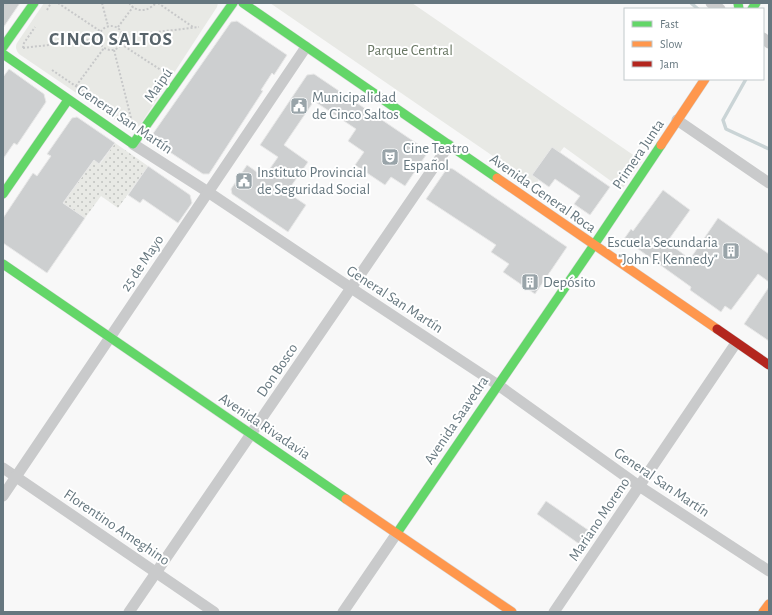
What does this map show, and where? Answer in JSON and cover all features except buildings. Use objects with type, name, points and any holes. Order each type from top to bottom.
[{"type":"street","points":[[3,47],[34,3]]},
{"type":"street","name":"Maipú","points":[[133,144],[233,3]]},
{"type":"street","name":"Avenida General Roca","points":[[242,3],[769,365]]},
{"type":"street","name":"25 de Mayo","points":[[3,496],[306,47]]},
{"type":"street","name":"General San Martín","points":[[3,54],[133,144],[208,192],[498,385],[639,486],[769,571]]},
{"type":"street","name":"Primera Junta","points":[[594,245],[704,80]]},
{"type":"street","points":[[3,194],[68,100]]},
{"type":"street","points":[[677,120],[769,183]]},
{"type":"street","name":"Don Bosco","points":[[129,612],[449,145]]},
{"type":"street","name":"Avenida Saavedra","points":[[343,612],[594,245]]},
{"type":"street","name":"Avenida Rivadavia","points":[[3,264],[512,612]]},
{"type":"street","name":"Mariano Moreno","points":[[554,612],[736,343]]},
{"type":"street","name":"Florentino Ameghino","points":[[3,468],[214,612]]},
{"type":"street","points":[[764,612],[769,604]]},
{"type":"path","points":[[58,3],[101,31]]},
{"type":"path","points":[[102,3],[108,26]]},
{"type":"path","points":[[129,3],[138,10],[147,10],[157,3],[194,28]]},
{"type":"path","points":[[118,28],[133,7]]},
{"type":"path","points":[[195,33],[202,22]]},
{"type":"path","points":[[108,26],[118,28],[123,36],[121,44],[114,50],[104,48],[99,39],[101,31],[108,26]]},
{"type":"path","points":[[123,36],[199,27]]},
{"type":"path","points":[[24,50],[23,48],[99,39]]},
{"type":"path","points":[[121,44],[167,74],[171,68]]},
{"type":"path","points":[[76,86],[104,48]]},
{"type":"path","points":[[51,69],[127,121],[133,121],[114,50]]},
{"type":"green space","points":[[44,3],[218,3],[217,7],[140,125],[129,128],[19,54],[16,48],[17,43]]},
{"type":"green space","name":"Parque Central","points":[[270,3],[412,3],[642,161],[622,189],[564,147],[535,185]]},
{"type":"green space","points":[[115,143],[148,166],[118,208],[101,196],[85,218],[63,203],[94,160],[100,164]]},
{"type":"waterway","points":[[691,3],[697,8]]},
{"type":"waterway","points":[[745,80],[723,120],[726,129],[769,149]]},
{"type":"traffic: fast","points":[[3,47],[34,3]]},
{"type":"traffic: fast","points":[[3,54],[133,144],[233,3]]},
{"type":"traffic: fast","points":[[243,3],[497,178]]},
{"type":"traffic: fast","points":[[738,3],[739,8]]},
{"type":"traffic: fast","points":[[753,8],[756,3]]},
{"type":"traffic: fast","points":[[3,194],[68,100]]},
{"type":"traffic: fast","points":[[397,533],[661,145]]},
{"type":"traffic: fast","points":[[3,264],[346,499]]},
{"type":"traffic: slow","points":[[661,145],[704,80]]},
{"type":"traffic: slow","points":[[497,178],[717,329]]},
{"type":"traffic: slow","points":[[346,499],[512,612]]},
{"type":"traffic: slow","points":[[763,612],[769,604]]},
{"type":"traffic: jam","points":[[717,329],[769,365]]},
{"type":"place","name":"Municipalidad de Cinco Saltos","points":[[299,106]]},
{"type":"place","name":"Cine Teatro Español","points":[[390,157]]},
{"type":"place","name":"Instituto Provincial de Seguridad Social","points":[[244,181]]},
{"type":"place","name":"Escuela Secundaria \"John F. Kennedy\"","points":[[731,251]]},
{"type":"place","name":"Depósito","points":[[530,282]]},
{"type":"district","name":"CINCO SALTOS","points":[[111,38]]}]
